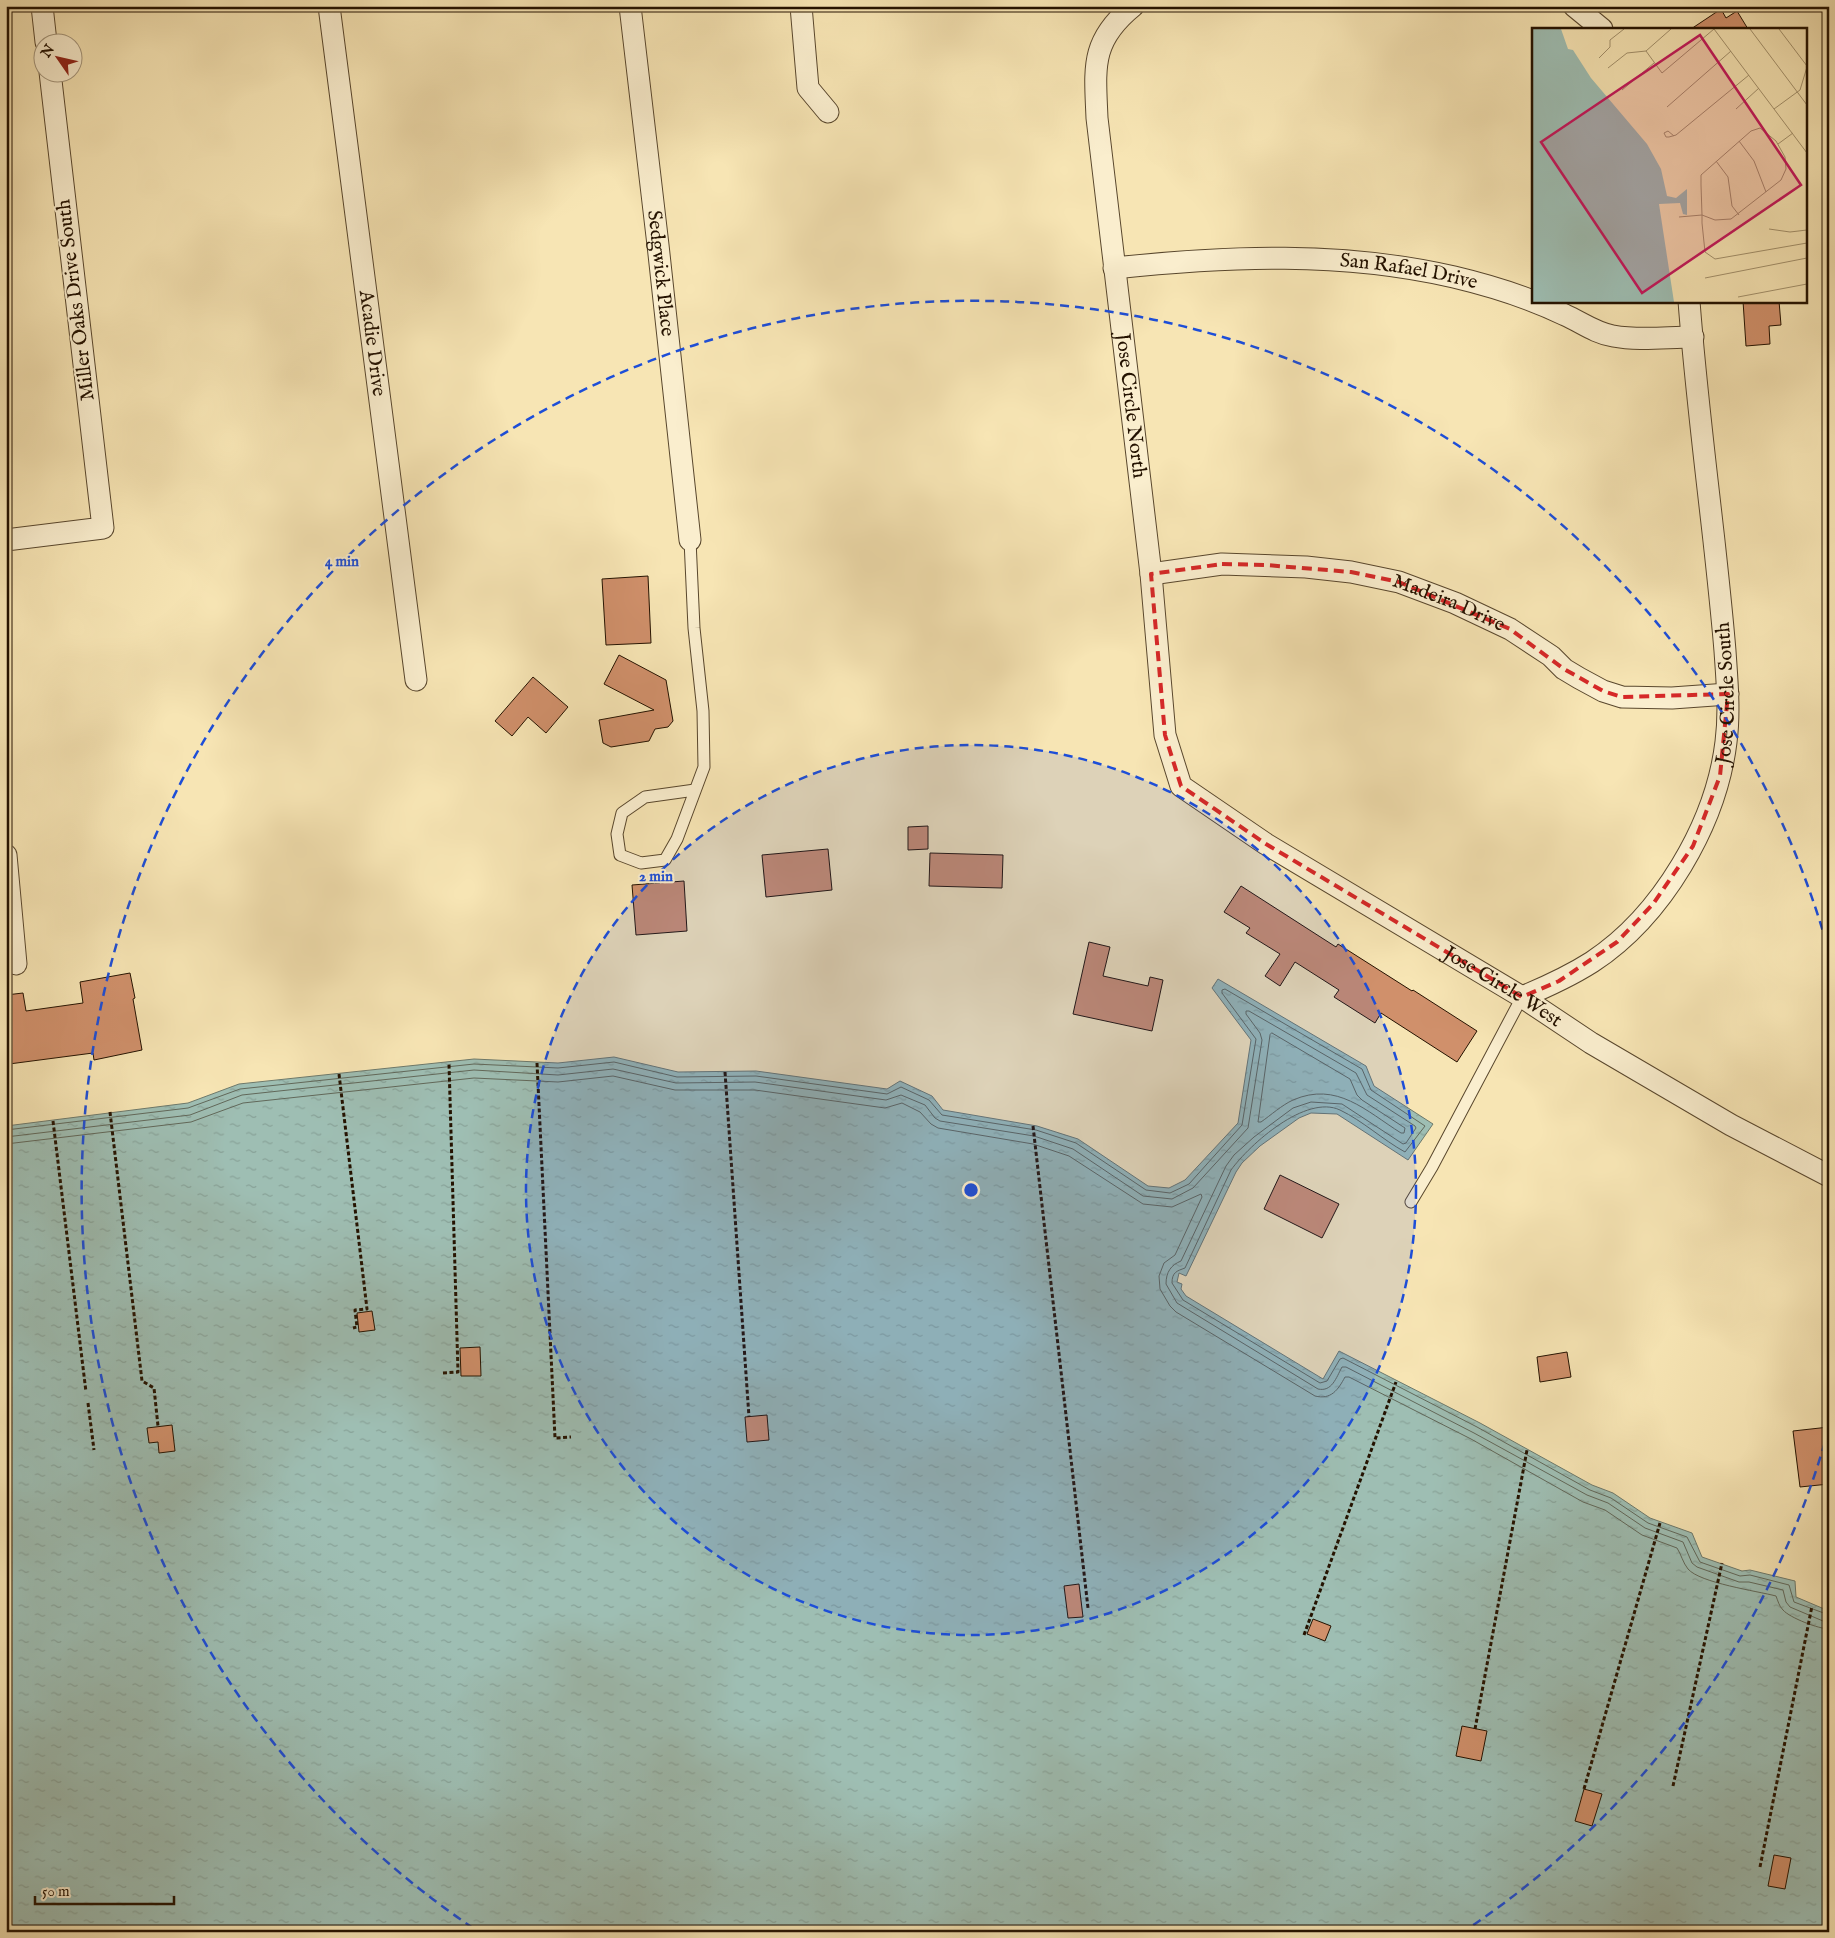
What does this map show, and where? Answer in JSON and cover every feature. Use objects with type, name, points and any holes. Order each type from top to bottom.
[{"type":"street","points":[[42,6],[45,32]]},
{"type":"street","name":"Acadie Drive","points":[[329,6],[416,680]]},
{"type":"street","name":"Sedgwick Place","points":[[630,6],[690,540]]},
{"type":"street","points":[[801,6],[808,88],[828,112]]},
{"type":"street","name":"Jose Circle North","points":[[1133,6],[1119,18],[1106,35],[1098,53],[1095,67],[1097,118],[1151,574],[1165,735],[1182,786]]},
{"type":"street","points":[[1574,6],[1601,28]]},
{"type":"street","name":"Miller Oaks Drive South","points":[[6,540],[103,528],[51,82]]},
{"type":"street","name":"San Rafael Drive","points":[[1114,268],[1179,261],[1281,257],[1318,258],[1366,262],[1452,277],[1496,288],[1532,302]]},
{"type":"street","name":"San Rafael Drive","points":[[1532,302],[1566,315],[1600,333],[1613,336],[1638,338],[1693,336]]},
{"type":"street","name":"Jose Circle South","points":[[1522,997],[1559,981],[1593,961],[1639,921],[1668,885],[1693,846],[1713,802],[1726,743],[1728,694],[1720,590],[1689,302]]},
{"type":"street","name":"Madeira Drive","points":[[1151,574],[1222,564],[1306,566],[1399,582],[1455,603],[1510,629],[1551,656],[1564,669],[1603,690],[1622,697],[1672,698],[1728,694]]},
{"type":"street","name":"Jose Circle West","points":[[1182,786],[1266,844],[1522,997],[1592,1042],[1731,1125],[1829,1176]]},
{"type":"street","points":[[6,855],[16,964]]},
{"type":"lane","points":[[690,540],[704,767],[677,839],[665,860],[641,863],[620,855],[618,834],[622,813],[645,797],[695,790]]},
{"type":"lane","points":[[1411,1202],[1432,1168],[1522,997]]},
{"type":"path","points":[[537,1063],[555,1438],[570,1437]]},
{"type":"path","points":[[443,1372],[458,1372],[449,1064]]},
{"type":"path","points":[[726,1072],[749,1417]]},
{"type":"path","points":[[339,1074],[367,1309],[355,1310],[357,1327],[353,1328]]},
{"type":"path","points":[[110,1112],[142,1381],[154,1388],[158,1426]]},
{"type":"path","points":[[53,1121],[86,1392]]},
{"type":"path","points":[[1033,1126],[1088,1608]]},
{"type":"path","points":[[1304,1635],[1396,1382]]},
{"type":"path","points":[[88,1403],[94,1450]]},
{"type":"path","points":[[1475,1729],[1526,1450]]},
{"type":"path","points":[[1584,1789],[1660,1524]]},
{"type":"path","points":[[1673,1786],[1722,1563]]},
{"type":"path","points":[[1760,1867],[1812,1606]]},
{"type":"highlighted area","points":[[1222,564],[1266,565],[1351,572],[1399,582],[1510,629],[1564,669],[1603,691],[1622,697],[1728,694],[1720,776],[1693,846],[1653,904],[1617,942],[1559,981],[1522,997],[1266,844],[1181,786],[1165,735],[1151,574]]},
{"type":"water","points":[[1218,979],[1366,1066],[1374,1086],[1433,1124],[1408,1160],[1337,1114],[1311,1113],[1299,1118],[1260,1146],[1242,1163],[1186,1276],[1179,1273],[1177,1282],[1182,1284],[1181,1289],[1186,1296],[1323,1379],[1339,1351],[1480,1423],[1592,1485],[1613,1493],[1650,1518],[1692,1533],[1702,1557],[1742,1571],[1750,1570],[1795,1581],[1796,1597],[1829,1611],[1829,1932],[6,1932],[6,1126],[188,1103],[239,1084],[474,1059],[558,1063],[614,1057],[678,1072],[756,1071],[887,1089],[900,1081],[932,1096],[943,1110],[1037,1126],[1078,1139],[1148,1186],[1169,1188],[1185,1180],[1238,1123],[1251,1040],[1212,988]]},
{"type":"building","points":[[1721,9],[1726,18],[1737,11],[1747,28],[1692,28]]},
{"type":"building","points":[[1743,302],[1779,302],[1781,325],[1769,326],[1770,344],[1746,346]]},
{"type":"building","points":[[648,576],[651,643],[606,645],[602,579]]},
{"type":"building","points":[[619,655],[666,680],[673,721],[668,727],[655,729],[649,741],[611,747],[603,743],[599,720],[654,710],[604,684]]},
{"type":"building","points":[[533,677],[568,707],[546,733],[528,717],[512,736],[495,721]]},
{"type":"building","points":[[928,826],[928,849],[908,850],[908,827]]},
{"type":"building","points":[[828,849],[832,890],[766,897],[762,855]]},
{"type":"building","points":[[930,853],[1003,855],[1002,888],[929,886]]},
{"type":"building","points":[[684,881],[687,931],[636,935],[632,885]]},
{"type":"building","points":[[1241,886],[1336,947],[1338,944],[1477,1031],[1457,1062],[1381,1013],[1375,1023],[1334,997],[1339,990],[1295,962],[1280,986],[1265,976],[1280,954],[1246,933],[1250,928],[1224,912]]},
{"type":"building","points":[[1089,942],[1110,947],[1103,976],[1148,986],[1150,977],[1163,980],[1152,1031],[1073,1014]]},
{"type":"building","points":[[130,973],[142,1050],[94,1060],[93,1053],[9,1064],[6,1039],[6,995],[23,993],[26,1011],[83,1003],[80,982]]},
{"type":"building","points":[[1280,1175],[1339,1204],[1322,1238],[1264,1209]]},
{"type":"building","points":[[372,1311],[375,1330],[359,1332],[357,1313]]},
{"type":"building","points":[[480,1347],[481,1376],[461,1376],[460,1348]]},
{"type":"building","points":[[1567,1352],[1571,1377],[1540,1382],[1537,1357]]},
{"type":"building","points":[[767,1415],[769,1440],[747,1442],[745,1417]]},
{"type":"building","points":[[172,1425],[175,1451],[159,1453],[158,1442],[149,1443],[147,1428]]},
{"type":"building","points":[[1829,1427],[1829,1484],[1800,1487],[1793,1431]]},
{"type":"building","points":[[1079,1584],[1083,1617],[1068,1618],[1064,1586]]},
{"type":"building","points":[[1313,1619],[1331,1626],[1325,1641],[1307,1634]]},
{"type":"building","points":[[1462,1726],[1487,1731],[1481,1761],[1456,1756]]},
{"type":"building","points":[[1584,1789],[1602,1794],[1592,1826],[1575,1821]]},
{"type":"building","points":[[1774,1855],[1791,1858],[1785,1889],[1768,1886]]}]
